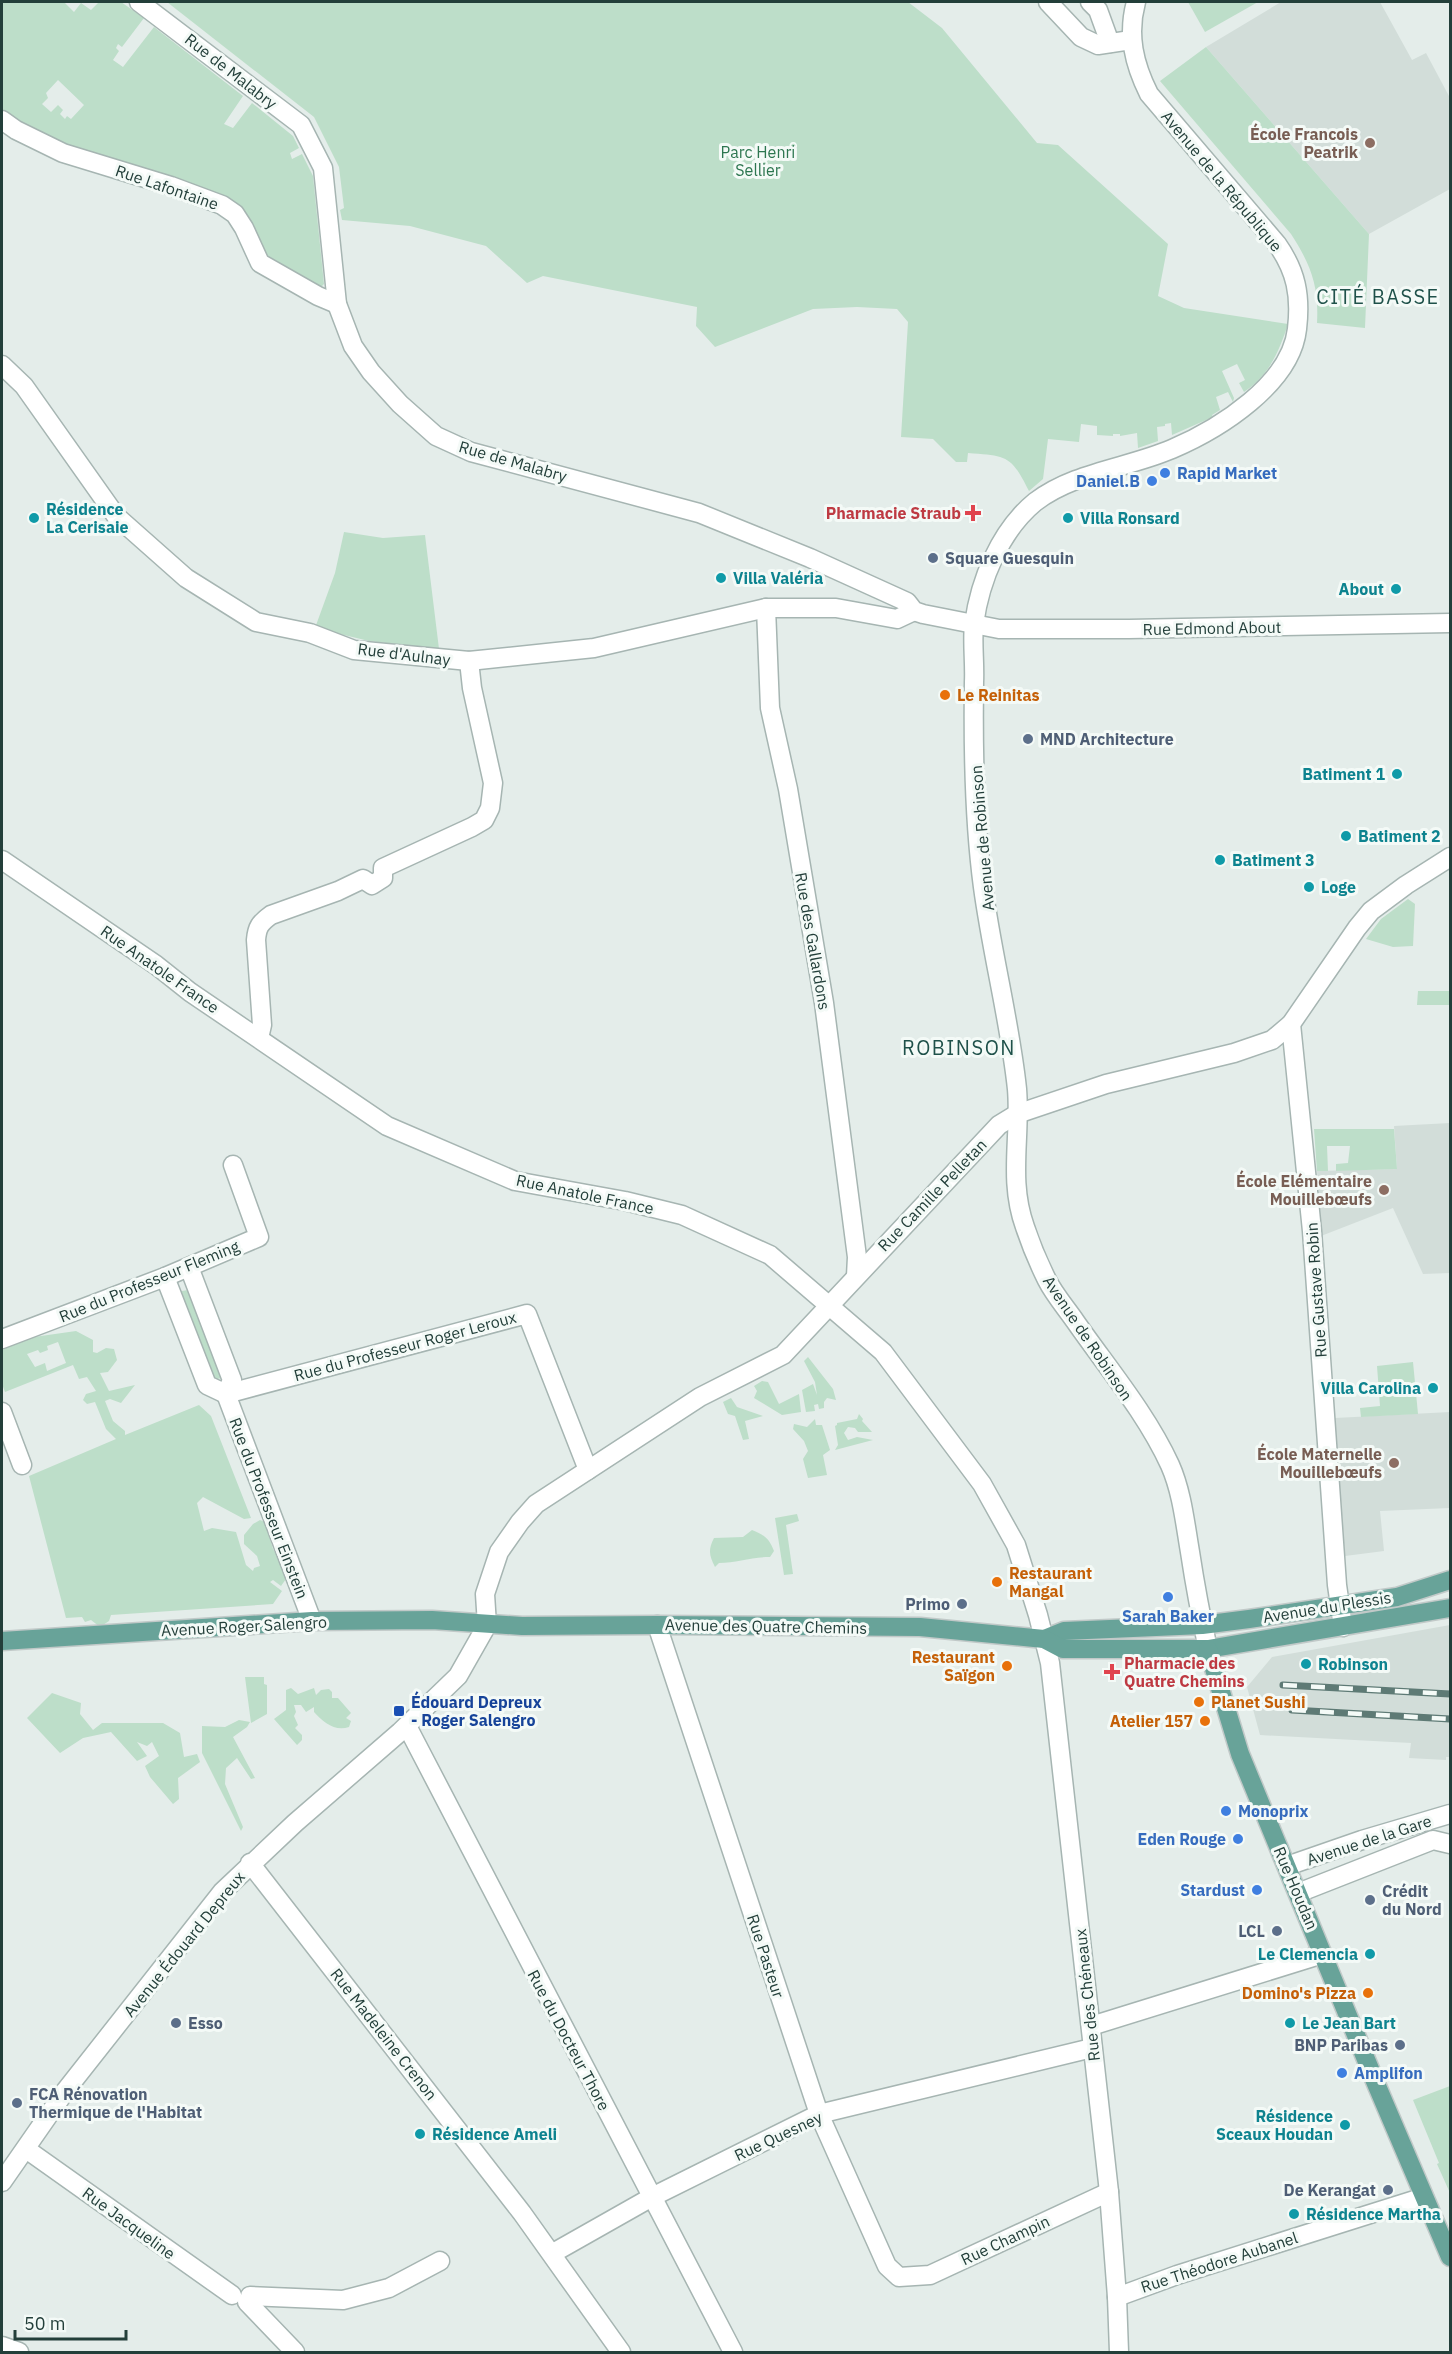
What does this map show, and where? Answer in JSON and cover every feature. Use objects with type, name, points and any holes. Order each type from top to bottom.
[{"type":"main road","name":"Avenue du Plessis","points":[[1202,1625],[1397,1597],[1450,1580]]},
{"type":"main road","name":"Avenue du Plessis","points":[[1208,1649],[1450,1608]]},
{"type":"main road","name":"Avenue Roger Salengro","points":[[2,1641],[312,1621],[432,1620],[487,1625]]},
{"type":"main road","name":"Avenue des Quatre Chemins","points":[[487,1625],[920,1627],[1044,1639],[1063,1649],[1208,1649]]},
{"type":"main road","name":"Avenue des Quatre Chemins","points":[[1044,1639],[1064,1631],[1202,1625]]},
{"type":"main road","name":"Rue Houdan","points":[[1208,1649],[1240,1755],[1450,2257]]},
{"type":"street","name":"Rue de Malabry","points":[[139,2],[301,125],[323,168],[337,304],[353,346],[371,372],[400,404],[436,436],[471,452],[699,513],[810,558],[907,602],[914,611],[974,625]]},
{"type":"street","points":[[1048,2],[1081,37],[1098,45],[1131,40]]},
{"type":"street","points":[[1090,2],[1098,10],[1110,43]]},
{"type":"street","name":"Avenue de la République","points":[[974,625],[983,586],[998,548],[1031,505],[1066,484],[1174,448],[1229,418],[1270,383],[1285,363],[1296,339],[1299,313],[1297,288],[1290,262],[1149,94],[1137,66],[1131,40],[1132,14],[1136,2]]},
{"type":"street","name":"Rue Lafontaine","points":[[2,120],[16,130],[63,153],[171,186],[222,205],[235,214],[260,263],[318,296],[337,304]]},
{"type":"street","name":"Rue d'Aulnay","points":[[2,365],[24,386],[116,516],[186,578],[256,622],[310,633],[354,650],[469,661],[594,648],[766,609],[836,608],[897,619],[914,611]]},
{"type":"street","name":"Rue des Gallardons","points":[[766,609],[770,708],[788,789],[824,1004],[857,1257],[856,1276]]},
{"type":"street","name":"Rue Edmond About","points":[[974,625],[999,628],[1129,629],[1450,623]]},
{"type":"street","name":"Avenue de Robinson","points":[[974,625],[973,715],[981,866],[1017,1090],[1015,1183],[1024,1224],[1048,1282],[1155,1437],[1172,1468],[1182,1504],[1208,1649]]},
{"type":"street","points":[[259,1038],[262,1025],[256,940],[257,928],[263,921],[271,915],[339,891],[363,879],[372,885],[377,883],[383,878],[382,868],[484,820],[490,808],[493,783],[472,688],[469,661]]},
{"type":"street","name":"Rue Camille Pelletan","points":[[487,1625],[485,1594],[504,1545],[536,1504],[700,1397],[783,1355],[999,1125],[1017,1114],[1106,1084],[1256,1047],[1272,1040],[1292,1024],[1371,911],[1450,857]]},
{"type":"street","name":"Rue Anatole France","points":[[2,860],[387,1126],[515,1180],[625,1201],[681,1215],[713,1227],[770,1255],[883,1352],[982,1484],[1016,1545],[1044,1639]]},
{"type":"street","name":"Rue Gustave Robin","points":[[1292,1024],[1312,1231],[1343,1627]]},
{"type":"street","name":"Rue du Professeur Fleming","points":[[2,1340],[165,1277],[259,1237],[233,1165]]},
{"type":"street","name":"Rue du Professeur Einstein","points":[[189,1267],[232,1380],[226,1394],[312,1621]]},
{"type":"street","points":[[165,1277],[207,1385],[226,1394]]},
{"type":"street","name":"Rue du Professeur Roger Leroux","points":[[226,1394],[527,1314],[588,1470]]},
{"type":"street","points":[[2,1412],[22,1464]]},
{"type":"street","name":"Avenue Édouard Depreux","points":[[2,2182],[66,2090],[222,1892],[250,1863],[407,1726],[458,1676],[487,1625]]},
{"type":"street","name":"Rue Pasteur","points":[[657,1625],[819,2114],[887,2266],[899,2277]]},
{"type":"street","name":"Rue des Chéneaux","points":[[1044,1639],[1050,1663],[1091,2026],[1108,2192],[1119,2352]]},
{"type":"street","name":"Rue du Docteur Thore","points":[[407,1726],[733,2352]]},
{"type":"street","name":"Avenue de la Gare","points":[[1287,1866],[1362,1840],[1450,1814]]},
{"type":"street","name":"Avenue de la Gare","points":[[1298,1893],[1432,1840],[1450,1844]]},
{"type":"street","name":"Rue Madeleine Crenon","points":[[250,1863],[553,2253],[621,2352]]},
{"type":"street","points":[[1091,2026],[1323,1954]]},
{"type":"street","name":"Rue Quesney","points":[[553,2253],[652,2197],[819,2114],[1092,2048]]},
{"type":"street","name":"Rue Jacqueline","points":[[26,2149],[243,2298],[295,2352]]},
{"type":"street","name":"Rue Champin","points":[[899,2277],[930,2275],[1108,2192]]},
{"type":"street","name":"Rue Théodore Aubanel","points":[[1117,2297],[1177,2275],[1424,2198]]},
{"type":"street","points":[[243,2298],[343,2300],[389,2288],[440,2261]]},
{"type":"street","points":[[2,2346],[19,2352]]},
{"type":"shaded area","name":"École Francois Peatrik","points":[[1281,2],[1380,2],[1412,60],[1426,53],[1450,98],[1450,189],[1369,234],[1206,47]]},
{"type":"shaded area","name":"École Elémentaire Mouillebœufs","points":[[1450,1123],[1450,1273],[1423,1274],[1393,1208],[1321,1236],[1317,1171],[1397,1169],[1394,1126]]},
{"type":"shaded area","name":"École Maternelle Mouillebœufs","points":[[1450,1412],[1450,1508],[1380,1511],[1384,1551],[1345,1556],[1335,1418]]},
{"type":"shaded area","points":[[1450,1625],[1450,1757],[1446,1757],[1446,1760],[1409,1758],[1411,1743],[1260,1735],[1247,1687],[1272,1657]]},
{"type":"green space","points":[[2,2],[64,2],[74,12],[81,3],[91,10],[99,2],[121,2],[144,18],[122,47],[118,44],[116,48],[119,51],[113,60],[123,67],[154,27],[243,96],[224,124],[233,128],[252,103],[293,136],[299,148],[290,153],[292,159],[302,154],[313,176],[324,284],[318,290],[271,266],[250,227],[22,127],[2,111]],"holes":[[[58,80],[84,105],[71,119],[67,116],[65,119],[60,114],[63,110],[58,105],[51,112],[42,104],[48,98],[46,93]]]},
{"type":"green space","name":"Parc Henri Sellier","points":[[167,2],[908,2],[942,28],[1037,143],[1058,145],[1168,244],[1158,296],[1184,308],[1288,324],[1281,344],[1267,370],[1244,392],[1239,383],[1245,380],[1237,364],[1222,371],[1234,398],[1233,402],[1228,392],[1216,397],[1220,410],[1212,415],[1213,417],[1172,435],[1171,423],[1157,427],[1158,441],[1138,448],[1137,433],[1120,436],[1120,434],[1097,435],[1097,426],[1081,424],[1079,442],[1048,439],[1043,479],[1029,491],[1012,464],[1000,457],[968,453],[967,462],[956,462],[933,439],[901,437],[908,322],[897,309],[857,307],[813,309],[715,347],[696,326],[697,307],[543,276],[527,283],[486,246],[410,226],[342,220],[340,210],[344,208],[339,167],[314,117]]},
{"type":"green space","points":[[1188,2],[1258,2],[1205,32]]},
{"type":"green space","points":[[1206,47],[1369,234],[1365,328],[1317,323],[1317,298],[1312,276],[1291,234],[1160,81]]},
{"type":"green space","points":[[344,532],[383,538],[425,535],[439,649],[369,641],[315,628],[335,573]]},
{"type":"green space","points":[[1408,899],[1415,904],[1413,946],[1393,947],[1366,939],[1381,919]]},
{"type":"green space","points":[[1418,991],[1450,991],[1450,1005],[1417,1005]]},
{"type":"green space","points":[[1314,1129],[1394,1129],[1397,1169],[1336,1171],[1336,1164],[1348,1163],[1350,1146],[1327,1146],[1328,1171],[1317,1171]]},
{"type":"green space","points":[[188,1290],[222,1378],[212,1380],[178,1296],[182,1291]]},
{"type":"green space","points":[[76,1331],[93,1340],[93,1352],[97,1353],[106,1348],[114,1349],[117,1360],[108,1372],[100,1373],[109,1391],[135,1385],[121,1403],[110,1399],[105,1401],[113,1421],[125,1431],[125,1435],[199,1405],[211,1416],[251,1518],[244,1519],[203,1497],[197,1503],[204,1531],[212,1528],[236,1532],[246,1565],[253,1571],[254,1568],[260,1566],[257,1556],[244,1544],[244,1535],[253,1524],[260,1520],[265,1522],[273,1549],[286,1570],[284,1574],[286,1579],[281,1586],[273,1580],[270,1582],[282,1591],[273,1604],[111,1615],[109,1621],[100,1627],[91,1620],[85,1622],[82,1617],[66,1618],[29,1476],[116,1439],[106,1429],[95,1402],[87,1404],[83,1400],[86,1394],[96,1391],[87,1377],[79,1379],[73,1365],[5,1392],[2,1384],[2,1350],[27,1338]],"holes":[[[58,1342],[66,1363],[47,1371],[45,1363],[35,1367],[27,1354],[38,1350],[40,1353],[48,1350],[47,1346]]]},
{"type":"green space","points":[[808,1357],[833,1389],[836,1400],[827,1398],[824,1408],[819,1409],[818,1404],[814,1405],[815,1411],[806,1412],[802,1390],[813,1384],[817,1395],[815,1382],[804,1361]]},
{"type":"green space","points":[[1413,1362],[1418,1414],[1361,1417],[1360,1408],[1380,1406],[1377,1366]]},
{"type":"green space","points":[[762,1381],[768,1382],[779,1404],[799,1394],[801,1412],[782,1415],[754,1398],[757,1391],[754,1386]]},
{"type":"green space","points":[[731,1398],[737,1407],[763,1416],[745,1421],[749,1439],[743,1440],[735,1416],[728,1414],[723,1402]]},
{"type":"green space","points":[[859,1414],[872,1432],[858,1432],[855,1428],[848,1427],[844,1433],[848,1440],[857,1437],[873,1440],[835,1450],[838,1445],[835,1426],[837,1423],[857,1419]]},
{"type":"green space","points":[[815,1419],[816,1425],[822,1425],[830,1450],[823,1455],[827,1475],[808,1478],[803,1459],[808,1451],[804,1441],[793,1429],[794,1424],[807,1427]]},
{"type":"green space","points":[[797,1514],[799,1521],[786,1525],[793,1574],[784,1575],[775,1518]]},
{"type":"green space","points":[[752,1530],[763,1535],[770,1543],[774,1551],[770,1557],[719,1563],[715,1567],[710,1552],[714,1538],[743,1537]]},
{"type":"green space","points":[[245,1677],[264,1677],[264,1684],[267,1685],[267,1714],[251,1723]]},
{"type":"green space","points":[[291,1688],[298,1694],[314,1688],[316,1695],[321,1690],[329,1689],[332,1692],[332,1698],[338,1698],[351,1713],[346,1718],[351,1721],[349,1727],[334,1727],[325,1722],[314,1712],[314,1707],[306,1712],[301,1705],[294,1705],[296,1712],[294,1716],[298,1725],[295,1728],[302,1735],[302,1740],[297,1745],[274,1719],[286,1710],[286,1690]]},
{"type":"green space","points":[[52,1693],[81,1703],[80,1714],[93,1730],[102,1723],[163,1723],[180,1733],[184,1757],[197,1754],[200,1762],[178,1778],[179,1799],[173,1804],[150,1777],[145,1766],[159,1756],[152,1742],[147,1746],[137,1742],[147,1756],[137,1761],[111,1732],[83,1738],[60,1753],[27,1718]]},
{"type":"green space","points":[[239,1720],[250,1722],[233,1737],[255,1778],[251,1779],[237,1758],[226,1768],[225,1784],[243,1827],[241,1831],[202,1753],[202,1726],[225,1727]]},
{"type":"green space","points":[[1450,2086],[1450,2193],[1413,2100]]},
{"type":"railway","points":[[1283,1685],[1450,1694]]},
{"type":"railway","points":[[1292,1710],[1450,1719]]},
{"type":"place","name":"École Francois Peatrik","points":[[1370,143]]},
{"type":"place","name":"Rapid Market","points":[[1165,473]]},
{"type":"place","name":"Daniel.B","points":[[1152,481]]},
{"type":"place","name":"Pharmacie Straub","points":[[973,513]]},
{"type":"place","name":"Résidence La Cerisaie","points":[[34,518]]},
{"type":"place","name":"Villa Ronsard","points":[[1068,518]]},
{"type":"place","name":"Square Guesquin","points":[[933,558]]},
{"type":"place","name":"Villa Valéria","points":[[721,578]]},
{"type":"place","name":"About","points":[[1396,589]]},
{"type":"place","name":"Le Reinitas","points":[[945,695]]},
{"type":"place","name":"MND Architecture","points":[[1028,739]]},
{"type":"place","name":"Batiment 1","points":[[1397,774]]},
{"type":"place","name":"Batiment 2","points":[[1346,836]]},
{"type":"place","name":"Batiment 3","points":[[1220,860]]},
{"type":"place","name":"Loge","points":[[1309,887]]},
{"type":"place","name":"École Elémentaire Mouillebœufs","points":[[1384,1190]]},
{"type":"place","name":"Villa Carolina","points":[[1433,1388]]},
{"type":"place","name":"École Maternelle Mouillebœufs","points":[[1394,1463]]},
{"type":"place","name":"Restaurant Mangal","points":[[997,1582]]},
{"type":"place","name":"Sarah Baker","points":[[1168,1597]]},
{"type":"place","name":"Primo","points":[[962,1604]]},
{"type":"place","name":"Robinson","points":[[1306,1664]]},
{"type":"place","name":"Restaurant Saïgon","points":[[1007,1666]]},
{"type":"place","name":"Pharmacie des Quatre Chemins","points":[[1112,1672]]},
{"type":"place","name":"Planet Sushi","points":[[1199,1702]]},
{"type":"place","name":"Édouard Depreux - Roger Salengro","points":[[399,1711]]},
{"type":"place","name":"Atelier 157","points":[[1205,1721]]},
{"type":"place","name":"Monoprix","points":[[1226,1811]]},
{"type":"place","name":"Eden Rouge","points":[[1238,1839]]},
{"type":"place","name":"Stardust","points":[[1257,1890]]},
{"type":"place","name":"Crédit du Nord","points":[[1370,1900]]},
{"type":"place","name":"LCL","points":[[1277,1931]]},
{"type":"place","name":"Le Clemencia","points":[[1370,1954]]},
{"type":"place","name":"Domino's Pizza","points":[[1368,1993]]},
{"type":"place","name":"Esso","points":[[176,2023]]},
{"type":"place","name":"Le Jean Bart","points":[[1290,2023]]},
{"type":"place","name":"BNP Paribas","points":[[1400,2045]]},
{"type":"place","name":"Amplifon","points":[[1342,2073]]},
{"type":"place","name":"FCA Rénovation Thermique de l'Habitat","points":[[17,2103]]},
{"type":"place","name":"Résidence Sceaux Houdan","points":[[1345,2125]]},
{"type":"place","name":"Résidence Ameli","points":[[420,2134]]},
{"type":"place","name":"De Kerangat","points":[[1388,2190]]},
{"type":"place","name":"Résidence Martha","points":[[1294,2214]]},
{"type":"district","name":"CITÉ BASSE","points":[[1378,296]]},
{"type":"district","name":"ROBINSON","points":[[959,1047]]}]
